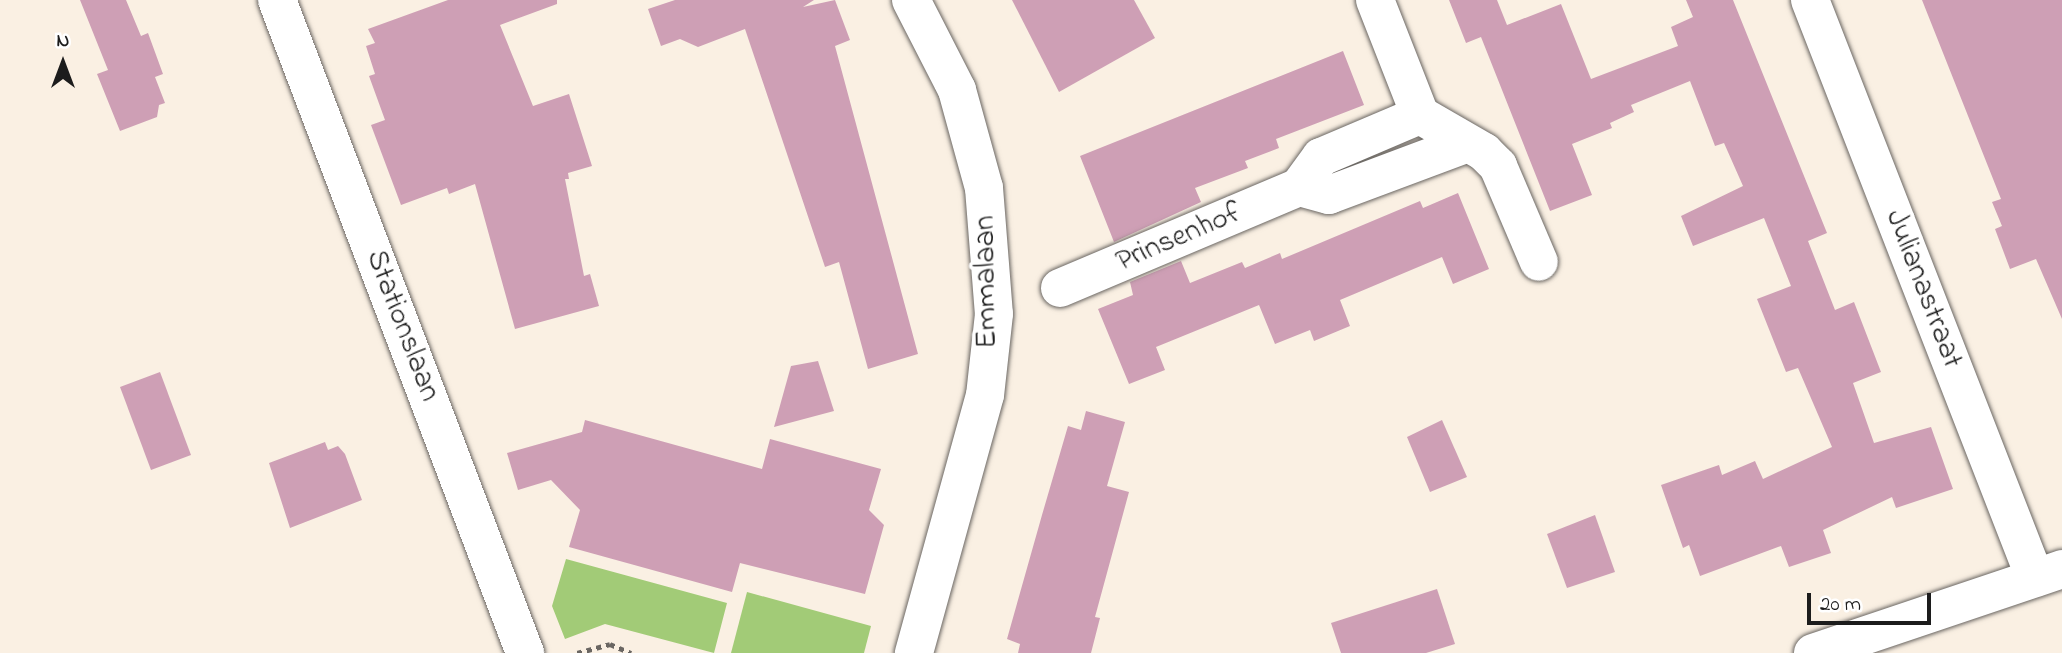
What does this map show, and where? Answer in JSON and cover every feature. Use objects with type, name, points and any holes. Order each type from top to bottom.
[{"type":"street","name":"Stationslaan","points":[[277,0],[524,653]]},
{"type":"street","name":"Emmalaan","points":[[911,0],[957,90],[984,188],[994,314],[985,395],[915,653]]},
{"type":"street","points":[[1375,0],[1420,115],[1468,143],[1498,166],[1539,262]]},
{"type":"street","name":"Julianastraat","points":[[1810,0],[2048,573]]},
{"type":"street","points":[[1420,115],[1321,157],[1299,187],[1329,195],[1468,143]]},
{"type":"street","name":"Prinsenhof","points":[[1059,288],[1299,187]]},
{"type":"street","points":[[1812,653],[2048,573]]},
{"type":"path","points":[[577,653],[610,644],[631,653]]},
{"type":"green space","points":[[566,559],[727,603],[714,653],[605,624],[565,639],[552,606]]},
{"type":"green space","points":[[747,592],[871,626],[864,653],[731,653]]},
{"type":"building","points":[[80,0],[126,0],[141,36],[148,33],[163,74],[155,77],[165,103],[159,105],[157,117],[120,131],[97,74],[108,70]]},
{"type":"building","points":[[448,0],[557,0],[557,4],[500,25],[533,106],[569,94],[592,166],[568,173],[569,179],[565,179],[584,276],[590,274],[599,306],[515,329],[475,184],[449,194],[447,188],[401,205],[371,125],[385,120],[369,76],[375,74],[366,46],[375,43],[368,29]]},
{"type":"building","points":[[675,0],[814,0],[803,7],[835,0],[850,40],[835,46],[918,354],[868,369],[839,262],[825,267],[745,29],[698,47],[680,39],[661,46],[648,9]]},
{"type":"building","points":[[1012,0],[1134,0],[1155,38],[1059,92]]},
{"type":"building","points":[[1449,0],[1497,0],[1507,25],[1561,4],[1591,79],[1678,46],[1671,27],[1693,17],[1686,0],[1733,0],[1827,233],[1808,241],[1835,310],[1854,302],[1881,372],[1853,383],[1874,443],[1931,427],[1953,489],[1896,508],[1892,497],[1823,530],[1831,553],[1789,567],[1781,546],[1700,576],[1689,545],[1683,548],[1661,485],[1719,465],[1722,475],[1755,461],[1763,479],[1832,447],[1798,368],[1786,372],[1757,299],[1791,286],[1764,218],[1693,246],[1681,216],[1743,186],[1724,143],[1715,146],[1690,81],[1631,105],[1634,112],[1610,123],[1612,128],[1572,144],[1592,195],[1550,211],[1481,37],[1466,43]]},
{"type":"building","points":[[1922,0],[2062,0],[2062,319],[2036,259],[2010,269],[1995,229],[2002,226],[1992,202],[2001,199]]},
{"type":"building","points":[[1343,51],[1364,105],[1276,139],[1279,148],[1245,161],[1248,168],[1195,188],[1201,202],[1114,242],[1080,156]]},
{"type":"building","points":[[1458,193],[1489,269],[1453,284],[1442,257],[1340,300],[1350,326],[1314,341],[1310,330],[1275,344],[1259,305],[1156,347],[1165,370],[1129,384],[1098,309],[1133,295],[1130,282],[1181,261],[1190,283],[1242,262],[1245,268],[1280,253],[1282,259],[1420,201],[1423,208]]},
{"type":"building","points":[[818,361],[834,411],[774,427],[791,366]]},
{"type":"building","points":[[160,372],[191,455],[151,470],[120,387]]},
{"type":"building","points":[[1086,411],[1125,422],[1107,486],[1129,492],[1095,617],[1100,618],[1091,653],[1018,653],[1020,644],[1007,639],[1068,426],[1081,430]]},
{"type":"building","points":[[585,420],[762,469],[770,439],[881,469],[869,510],[884,525],[865,594],[740,563],[732,592],[569,547],[580,510],[551,480],[518,490],[507,453],[582,432]]},
{"type":"building","points":[[1442,420],[1467,477],[1430,492],[1407,437]]},
{"type":"building","points":[[325,442],[328,450],[338,446],[345,454],[362,500],[290,528],[269,463]]},
{"type":"building","points":[[1595,515],[1615,572],[1567,588],[1547,534]]},
{"type":"building","points":[[1437,589],[1455,644],[1426,653],[1341,653],[1331,623]]}]
